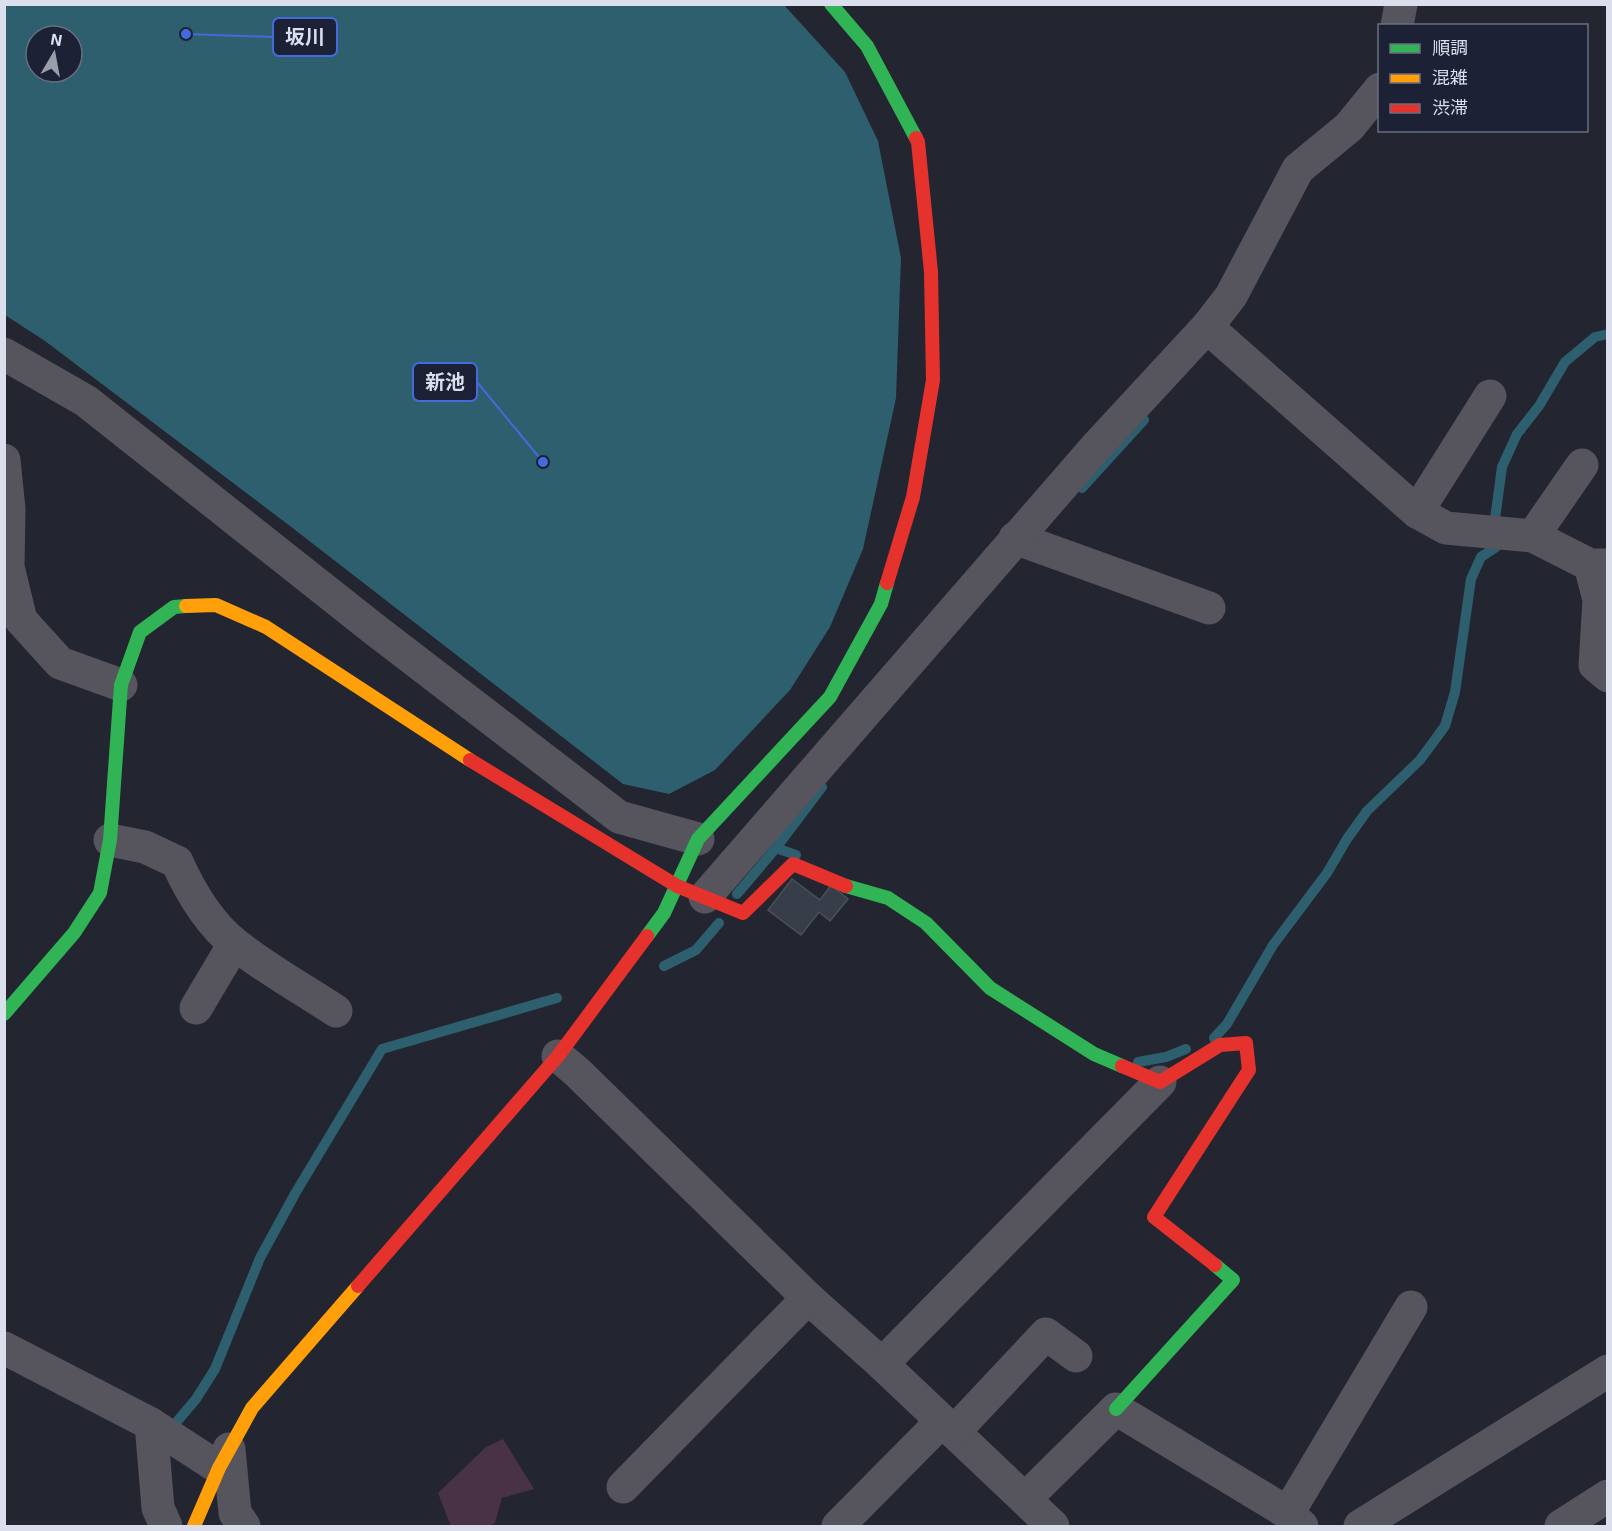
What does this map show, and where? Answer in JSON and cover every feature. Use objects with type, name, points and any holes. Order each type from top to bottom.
[{"type":"street","points":[[691,891],[698,838],[830,697],[881,604],[913,497],[933,380],[931,272],[918,142],[867,46],[831,4]]},
{"type":"street","points":[[1397,24],[1401,4]]},
{"type":"street","points":[[194,1527],[224,1458],[252,1408],[558,1056],[664,913],[691,891],[1207,327],[1231,296],[1298,169],[1349,127],[1378,91]]},
{"type":"street","points":[[1207,327],[1417,512],[1446,528],[1533,536],[1599,565],[1595,665],[1608,676]]},
{"type":"street","points":[[4,354],[86,401],[374,629],[619,817],[698,838]]},
{"type":"street","points":[[1417,512],[1490,396]]},
{"type":"street","points":[[4,460],[9,509],[9,567],[13,620],[60,663],[121,685]]},
{"type":"street","points":[[1533,536],[1582,465]]},
{"type":"street","points":[[1015,538],[1209,608]]},
{"type":"street","points":[[4,1014],[74,933],[100,893],[110,840],[121,685],[140,632],[174,607],[216,605],[266,627],[445,744],[691,891],[743,913],[793,864],[843,885],[888,898],[926,923],[990,988],[1094,1054],[1160,1082]]},
{"type":"street","points":[[110,840],[145,847],[177,862],[189,889],[200,906],[234,944],[336,1011]]},
{"type":"street","points":[[196,1008],[234,944]]},
{"type":"street","points":[[882,1364],[1160,1082],[1220,1045],[1246,1043],[1249,1070],[1154,1217],[1233,1280],[1116,1408],[1024,1499]]},
{"type":"street","points":[[558,1056],[808,1298],[882,1364],[1053,1527]]},
{"type":"street","points":[[623,1487],[808,1298]]},
{"type":"street","points":[[1116,1408],[1295,1520],[1411,1307]]},
{"type":"street","points":[[838,1527],[1047,1334],[1076,1356]]},
{"type":"street","points":[[4,1348],[151,1424],[224,1458]]},
{"type":"street","points":[[1360,1527],[1608,1371]]},
{"type":"street","points":[[151,1424],[158,1509],[166,1527]]},
{"type":"street","points":[[224,1458],[235,1514],[244,1527]]},
{"type":"street","points":[[1561,1527],[1608,1496]]},
{"type":"shaded area","points":[[503,1439],[534,1489],[502,1498],[495,1523],[489,1526],[449,1526],[438,1493],[486,1447]]},
{"type":"water","points":[[4,5],[784,5],[845,72],[878,141],[901,258],[896,398],[863,549],[830,627],[790,690],[715,770],[669,794],[623,784],[290,526],[45,341],[5,315]]},
{"type":"building","points":[[792,879],[820,900],[831,885],[848,899],[830,921],[819,912],[801,935],[768,910]]},
{"type":"waterway","points":[[1495,519],[1502,467],[1517,434],[1539,406],[1565,362],[1595,337],[1608,334]]},
{"type":"waterway","points":[[1082,488],[1144,420]]},
{"type":"waterway","points":[[1214,1038],[1227,1024],[1273,945],[1327,873],[1367,811],[1420,760],[1445,726],[1455,692],[1471,579],[1481,557],[1496,547]]},
{"type":"waterway","points":[[737,894],[776,848],[822,787]]},
{"type":"waterway","points":[[776,848],[796,855]]},
{"type":"waterway","points":[[664,966],[696,950],[719,923]]},
{"type":"waterway","points":[[174,1425],[196,1399],[215,1369],[260,1258],[296,1192],[382,1049],[557,998]]},
{"type":"waterway","points":[[1138,1062],[1166,1057],[1186,1049]]},
{"type":"traffic: fast","points":[[831,4],[867,46],[916,138]]},
{"type":"traffic: fast","points":[[647,936],[664,913],[698,839],[830,697],[881,604],[887,583]]},
{"type":"traffic: fast","points":[[4,1014],[74,933],[100,893],[110,840],[121,685],[140,632],[174,607],[186,606]]},
{"type":"traffic: fast","points":[[846,886],[888,898],[926,923],[990,988],[1094,1054],[1122,1066]]},
{"type":"traffic: fast","points":[[1116,1409],[1233,1280],[1215,1265]]},
{"type":"traffic: slow","points":[[186,606],[216,605],[266,627],[470,760]]},
{"type":"traffic: slow","points":[[194,1526],[219,1468],[252,1408],[358,1286]]},
{"type":"traffic: jam","points":[[887,583],[913,497],[933,380],[931,272],[916,138]]},
{"type":"traffic: jam","points":[[470,760],[677,886],[743,913],[793,864],[846,886]]},
{"type":"traffic: jam","points":[[358,1286],[558,1056],[647,936]]},
{"type":"traffic: jam","points":[[1122,1066],[1160,1082],[1220,1045],[1246,1043],[1249,1070],[1154,1217],[1215,1265]]},
{"type":"place","name":"坂川","points":[[186,34]]},
{"type":"place","name":"新池","points":[[543,462]]}]
